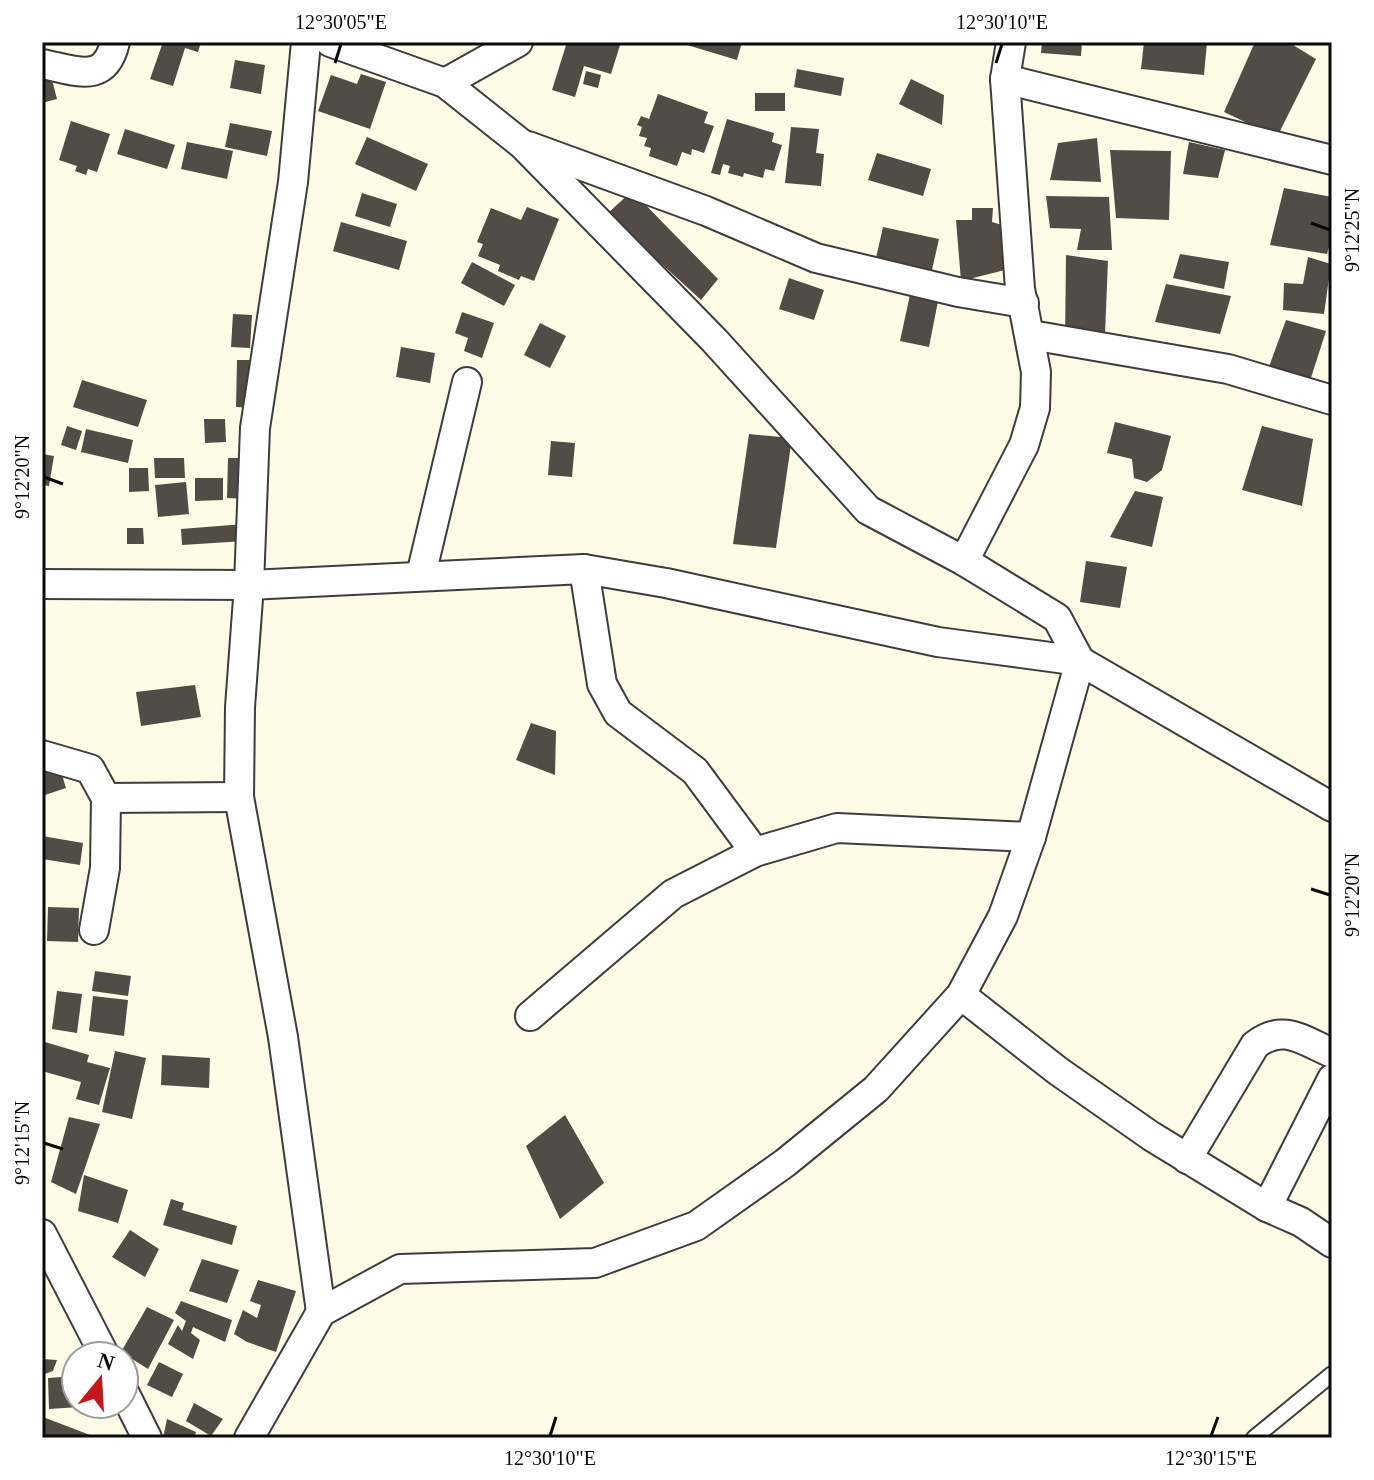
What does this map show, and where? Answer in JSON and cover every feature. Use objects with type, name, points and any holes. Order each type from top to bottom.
[{"type":"street","points":[[42,64],[81,72],[101,68],[109,62],[115,42]]},
{"type":"street","points":[[306,42],[293,182],[255,428],[249,585],[240,707],[239,797],[283,1037],[321,1312]]},
{"type":"street","points":[[249,1438],[321,1312],[400,1269],[595,1263],[696,1226],[785,1163],[876,1089],[961,995],[1003,916],[1031,837],[1080,661],[1057,618],[964,561],[868,510],[714,340],[523,145],[445,83],[330,42]]},
{"type":"street","points":[[445,83],[518,42]]},
{"type":"street","points":[[964,561],[1024,445],[1035,408],[1036,372],[1020,289],[1005,79],[1011,42]]},
{"type":"street","points":[[1005,79],[1331,154]]},
{"type":"street","points":[[523,145],[706,211],[816,258],[945,289],[1024,303]]},
{"type":"street","points":[[1031,335],[1228,369],[1332,400]]},
{"type":"street","points":[[421,575],[467,382]]},
{"type":"street","points":[[42,584],[249,585],[584,569],[666,583],[938,642],[1080,661],[1332,807]]},
{"type":"street","points":[[584,569],[602,684],[618,713],[695,771],[755,852]]},
{"type":"street","points":[[42,755],[90,769],[106,798],[105,868],[94,930]]},
{"type":"street","points":[[106,798],[239,797]]},
{"type":"street","points":[[530,1016],[673,894],[755,852],[837,828],[1031,837]]},
{"type":"street","points":[[961,995],[1058,1071],[1151,1136],[1332,1243]]},
{"type":"street","points":[[1187,1159],[1255,1045],[1269,1034],[1284,1033],[1332,1053]]},
{"type":"street","points":[[1267,1207],[1332,1079]]},
{"type":"street","points":[[42,1234],[97,1340]]},
{"type":"street","points":[[138,1420],[147,1438]]},
{"type":"lane","points":[[1254,1438],[1332,1374]]},
{"type":"building","points":[[163,42],[201,42],[198,52],[185,48],[173,86],[150,79]]},
{"type":"building","points":[[567,42],[621,42],[611,74],[584,66],[575,97],[552,90]]},
{"type":"building","points":[[677,42],[742,42],[737,60]]},
{"type":"building","points":[[1042,42],[1082,42],[1081,56],[1041,53]]},
{"type":"building","points":[[1144,42],[1207,42],[1204,75],[1141,69]]},
{"type":"building","points":[[1255,42],[1288,42],[1316,59],[1277,137],[1224,112]]},
{"type":"building","points":[[235,60],[265,65],[261,94],[230,88]]},
{"type":"building","points":[[797,69],[844,78],[841,96],[794,87]]},
{"type":"building","points":[[586,71],[601,75],[598,88],[583,84]]},
{"type":"building","points":[[361,74],[386,82],[370,129],[318,111],[331,75],[357,84]]},
{"type":"building","points":[[51,76],[57,99],[42,103],[42,78]]},
{"type":"building","points":[[911,79],[944,95],[942,125],[899,104]]},
{"type":"building","points":[[755,93],[785,93],[785,111],[755,111]]},
{"type":"building","points":[[658,94],[708,112],[704,123],[714,126],[704,153],[692,149],[691,155],[682,152],[677,166],[649,156],[651,148],[644,146],[647,138],[639,136],[642,127],[637,125],[641,116],[649,119]]},
{"type":"building","points":[[727,119],[774,133],[772,142],[782,145],[774,171],[765,169],[763,178],[744,173],[743,177],[728,173],[730,166],[723,164],[720,175],[711,173]]},
{"type":"building","points":[[71,121],[110,134],[97,172],[88,169],[86,175],[75,171],[77,166],[59,160]]},
{"type":"building","points":[[230,123],[272,131],[267,156],[225,147]]},
{"type":"building","points":[[791,127],[819,129],[816,153],[824,154],[821,186],[785,183]]},
{"type":"building","points":[[125,129],[175,145],[167,169],[117,154]]},
{"type":"building","points":[[367,137],[428,164],[416,191],[355,164]]},
{"type":"building","points":[[1097,138],[1101,182],[1050,180],[1058,143]]},
{"type":"building","points":[[187,142],[233,151],[227,179],[181,169]]},
{"type":"building","points":[[1189,142],[1225,150],[1218,178],[1183,174]]},
{"type":"building","points":[[1110,150],[1171,151],[1169,220],[1116,218]]},
{"type":"building","points":[[877,153],[931,169],[923,196],[868,180]]},
{"type":"building","points":[[1284,188],[1332,197],[1332,236],[1327,254],[1270,245]]},
{"type":"building","points":[[632,191],[718,279],[701,300],[607,214]]},
{"type":"building","points":[[362,193],[397,204],[390,227],[355,216]]},
{"type":"building","points":[[1046,196],[1109,197],[1112,250],[1077,250],[1081,229],[1050,228]]},
{"type":"building","points":[[527,207],[559,219],[534,281],[521,276],[519,280],[498,271],[500,265],[478,256],[483,244],[477,242],[491,208],[521,220]]},
{"type":"building","points":[[972,208],[993,208],[992,222],[1005,226],[1005,270],[961,281],[956,220],[972,220]]},
{"type":"building","points":[[341,222],[407,241],[399,270],[333,251]]},
{"type":"building","points":[[883,227],[939,239],[932,270],[883,270],[876,258]]},
{"type":"building","points":[[1180,254],[1229,262],[1224,289],[1173,278]]},
{"type":"building","points":[[1066,255],[1108,261],[1105,334],[1065,341]]},
{"type":"building","points":[[1308,257],[1331,264],[1324,314],[1283,310],[1284,283],[1303,284]]},
{"type":"building","points":[[472,262],[515,285],[504,306],[461,283]]},
{"type":"building","points":[[789,278],[824,290],[814,320],[779,309]]},
{"type":"building","points":[[1166,284],[1231,296],[1220,334],[1155,322]]},
{"type":"building","points":[[911,290],[939,296],[929,347],[900,341]]},
{"type":"building","points":[[462,312],[494,323],[482,358],[464,351],[468,338],[455,333]]},
{"type":"building","points":[[233,314],[252,315],[250,348],[231,347]]},
{"type":"building","points":[[1286,320],[1326,331],[1308,387],[1266,375]]},
{"type":"building","points":[[540,323],[566,336],[550,368],[524,355]]},
{"type":"building","points":[[401,347],[435,353],[430,383],[396,377]]},
{"type":"building","points":[[237,360],[254,360],[253,408],[236,407]]},
{"type":"building","points":[[82,380],[147,400],[138,427],[73,407]]},
{"type":"building","points":[[204,419],[225,419],[226,442],[205,443]]},
{"type":"building","points":[[1115,422],[1171,436],[1162,470],[1147,482],[1134,478],[1132,459],[1107,453]]},
{"type":"building","points":[[67,426],[82,431],[76,450],[61,445]]},
{"type":"building","points":[[1262,426],[1313,439],[1302,506],[1242,490]]},
{"type":"building","points":[[86,429],[133,440],[128,463],[81,452]]},
{"type":"building","points":[[749,434],[792,438],[776,548],[733,544]]},
{"type":"building","points":[[551,441],[575,443],[572,477],[548,475]]},
{"type":"building","points":[[42,454],[54,456],[49,486],[42,485]]},
{"type":"building","points":[[154,458],[184,458],[185,478],[155,478]]},
{"type":"building","points":[[228,458],[250,458],[248,499],[227,498]]},
{"type":"building","points":[[129,468],[148,468],[149,491],[129,492]]},
{"type":"building","points":[[195,478],[223,478],[223,500],[195,501]]},
{"type":"building","points":[[186,482],[189,514],[158,517],[155,485]]},
{"type":"building","points":[[1135,491],[1163,497],[1152,547],[1110,537]]},
{"type":"building","points":[[244,524],[245,541],[182,545],[181,529]]},
{"type":"building","points":[[127,528],[143,528],[144,544],[127,544]]},
{"type":"building","points":[[1086,561],[1127,567],[1120,608],[1080,602]]},
{"type":"building","points":[[195,685],[201,717],[141,726],[136,692]]},
{"type":"building","points":[[531,723],[556,731],[555,775],[516,760]]},
{"type":"building","points":[[59,765],[66,788],[42,796],[42,770]]},
{"type":"building","points":[[42,836],[83,843],[80,865],[42,859]]},
{"type":"building","points":[[48,907],[79,908],[78,942],[47,941]]},
{"type":"building","points":[[95,971],[131,976],[128,996],[92,991]]},
{"type":"building","points":[[57,991],[82,994],[77,1033],[52,1029]]},
{"type":"building","points":[[93,996],[128,1000],[124,1036],[89,1031]]},
{"type":"building","points":[[45,1042],[89,1055],[87,1062],[110,1068],[99,1105],[76,1099],[81,1082],[42,1071]]},
{"type":"building","points":[[115,1051],[146,1058],[132,1119],[102,1112]]},
{"type":"building","points":[[162,1055],[210,1058],[209,1088],[161,1085]]},
{"type":"building","points":[[565,1115],[604,1183],[560,1219],[526,1146]]},
{"type":"building","points":[[69,1117],[100,1124],[76,1194],[51,1182]]},
{"type":"building","points":[[84,1175],[128,1190],[118,1223],[78,1211]]},
{"type":"building","points":[[171,1199],[184,1203],[182,1210],[237,1226],[232,1245],[163,1225]]},
{"type":"building","points":[[130,1230],[159,1249],[145,1277],[112,1257]]},
{"type":"building","points":[[202,1259],[239,1270],[227,1303],[189,1291]]},
{"type":"building","points":[[258,1280],[296,1291],[276,1352],[234,1334],[243,1310],[257,1318],[261,1305],[250,1301]]},
{"type":"building","points":[[181,1301],[232,1320],[225,1342],[193,1327],[191,1333],[200,1340],[193,1359],[168,1344],[178,1325],[182,1331],[186,1321],[175,1313]]},
{"type":"building","points":[[147,1307],[174,1320],[148,1369],[140,1364],[140,1340],[128,1340]]},
{"type":"building","points":[[42,1359],[57,1360],[53,1371],[42,1375]]},
{"type":"building","points":[[159,1362],[183,1374],[172,1397],[147,1385]]},
{"type":"building","points":[[60,1377],[60,1408],[49,1409],[48,1378]]},
{"type":"building","points":[[194,1403],[223,1419],[211,1436],[186,1421]]},
{"type":"building","points":[[43,1417],[90,1435],[89,1438],[42,1438]]},
{"type":"building","points":[[167,1419],[196,1432],[194,1438],[163,1438]]}]
